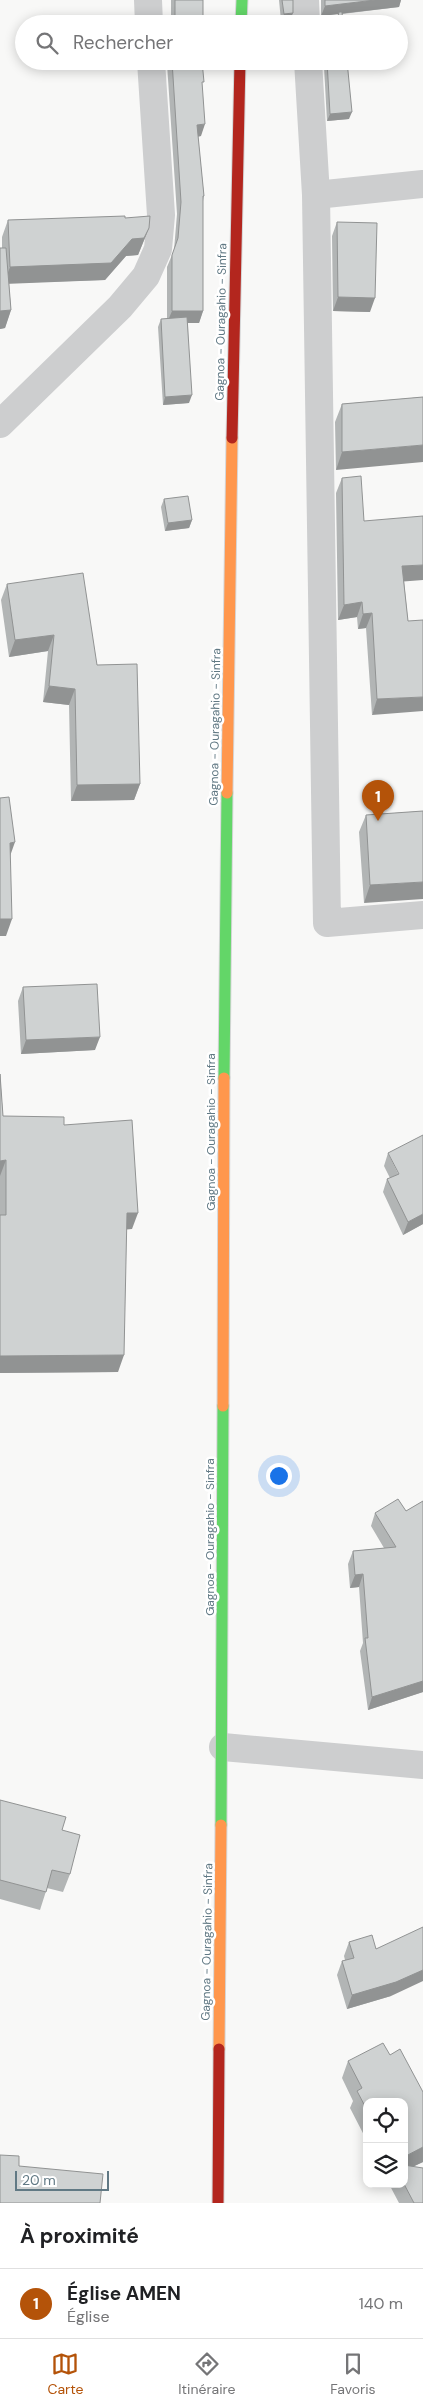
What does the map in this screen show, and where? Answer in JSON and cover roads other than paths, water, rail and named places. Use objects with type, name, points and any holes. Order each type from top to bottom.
[{"type":"main road","points":[[241,15],[242,0]]},
{"type":"main road","name":"Gagnoa - Ouragahio - Sinfra","points":[[218,2203],[223,1747],[225,994],[233,388],[240,70]]},
{"type":"street","points":[[148,0],[149,15]]},
{"type":"street","points":[[305,0],[306,15]]},
{"type":"street","points":[[0,424],[120,307],[146,276],[158,249],[161,215],[152,70]]},
{"type":"street","points":[[309,70],[316,195],[327,923],[423,915]]},
{"type":"street","points":[[316,195],[423,184]]},
{"type":"street","points":[[223,1747],[423,1765]]},
{"type":"place","name":"Église AMEN","points":[[378,821]]}]
